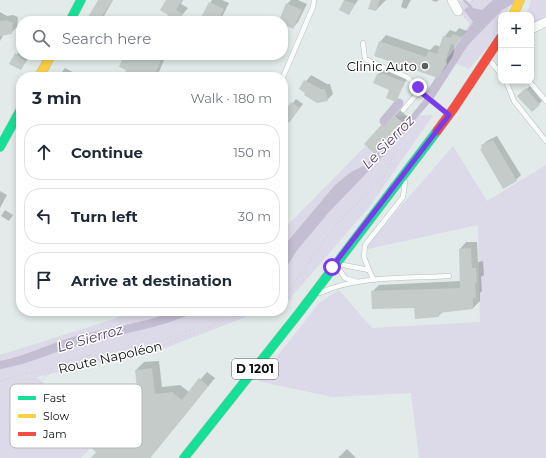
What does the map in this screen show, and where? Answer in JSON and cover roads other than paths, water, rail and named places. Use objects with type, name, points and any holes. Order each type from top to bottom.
[{"type":"main road","points":[[73,16],[81,0]]},
{"type":"main road","points":[[516,12],[522,1]]},
{"type":"main road","points":[[521,12],[522,1]]},
{"type":"main road","name":"D 1201","points":[[184,458],[405,182],[452,116],[498,43]]},
{"type":"main road","name":"D 1201","points":[[299,313],[318,294],[498,54]]},
{"type":"main road","points":[[42,72],[48,60]]},
{"type":"main road","points":[[0,147],[16,118]]},
{"type":"street","points":[[452,0],[458,10]]},
{"type":"street","points":[[534,28],[544,23]]},
{"type":"lane","points":[[285,72],[313,8],[314,0]]},
{"type":"lane","points":[[363,43],[365,59],[407,77],[423,94],[452,116]]},
{"type":"lane","points":[[492,63],[498,70]]},
{"type":"lane","points":[[507,84],[514,101],[546,141]]},
{"type":"lane","points":[[532,84],[546,101]]},
{"type":"lane","points":[[403,110],[416,95],[423,94]]},
{"type":"lane","points":[[374,280],[364,258],[366,245],[403,197],[405,182]]},
{"type":"lane","points":[[339,266],[369,270]]},
{"type":"lane","points":[[339,266],[345,278],[359,283]]},
{"type":"lane","points":[[318,294],[336,286],[374,280],[449,276]]},
{"type":"water","points":[[493,0],[520,0],[498,12],[498,14],[468,45],[434,98],[387,152],[329,212],[298,249],[288,265],[288,241],[335,185],[351,172],[365,165],[390,141],[426,97],[424,96],[436,77],[438,77],[447,64],[447,59],[473,22],[464,10],[470,5],[473,8],[482,10]]},
{"type":"water","name":"Le Sierroz","points":[[159,316],[185,316],[155,326],[61,350],[31,361],[0,369],[0,361],[20,356],[57,342],[88,333]]},
{"type":"waterway","points":[[464,0],[471,7]]},
{"type":"waterway","points":[[384,121],[399,103]]},
{"type":"place","name":"Clinic Auto","points":[[425,66]]}]
